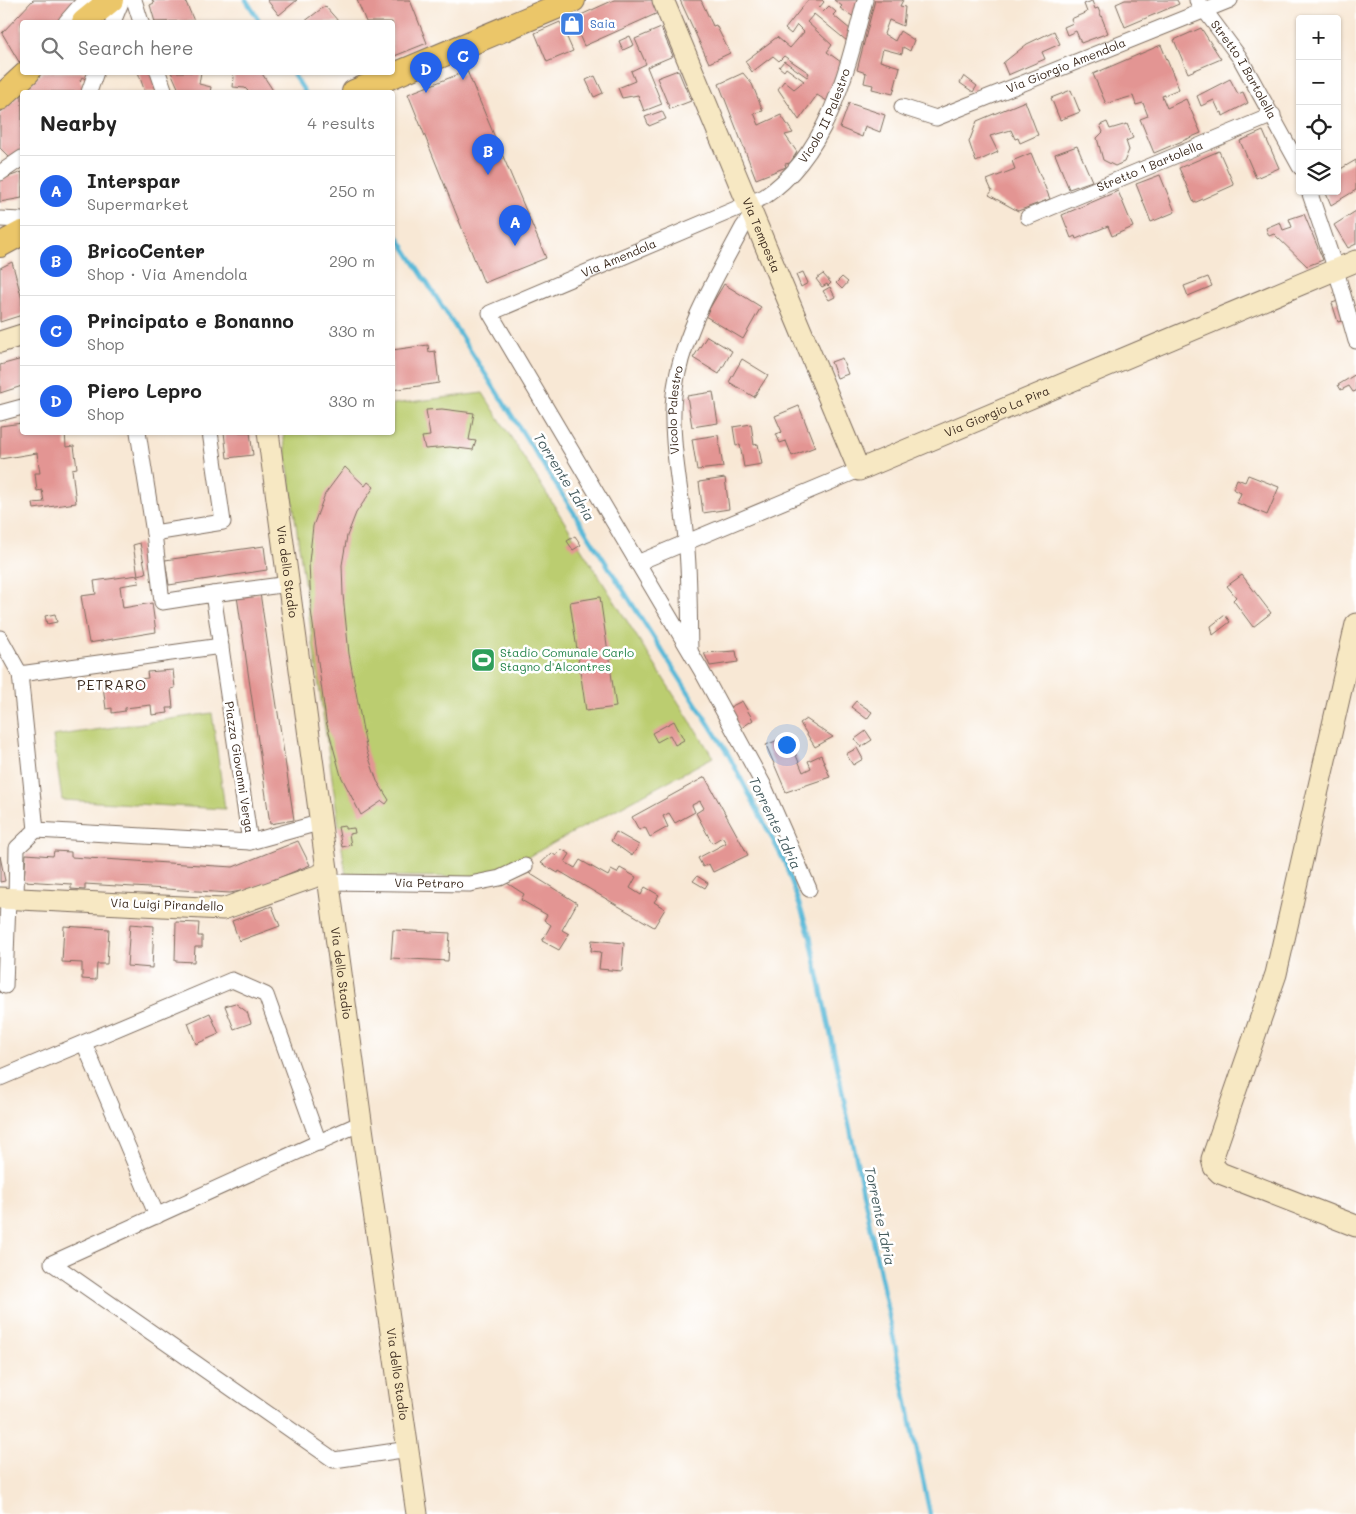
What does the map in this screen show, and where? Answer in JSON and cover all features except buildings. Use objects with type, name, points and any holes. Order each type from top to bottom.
[{"type":"main road","points":[[86,20],[111,0]]},
{"type":"main road","points":[[395,75],[573,0]]},
{"type":"main road","points":[[0,98],[25,75]]},
{"type":"main road","points":[[359,90],[394,75]]},
{"type":"main road","points":[[0,245],[20,235]]},
{"type":"street","points":[[68,20],[84,0]]},
{"type":"street","points":[[114,20],[122,0]]},
{"type":"street","points":[[134,0],[140,20]]},
{"type":"street","name":"Via Tempesta","points":[[663,0],[858,470]]},
{"type":"street","name":"Vicolo II Palestro","points":[[750,210],[794,173],[815,143],[842,79],[865,0]]},
{"type":"street","name":"Via Giorgio Amendola","points":[[902,107],[936,118],[1201,5],[1230,0]]},
{"type":"street","name":"Stretto I Bartolella","points":[[1201,5],[1240,58],[1273,115],[1296,160]]},
{"type":"street","points":[[90,90],[95,75]]},
{"type":"street","points":[[159,75],[164,90]]},
{"type":"street","name":"Stretto 1 Bartolella","points":[[1028,217],[1273,115]]},
{"type":"street","points":[[0,173],[20,159]]},
{"type":"street","points":[[1310,195],[1336,270],[1356,341]]},
{"type":"street","name":"Via Amendola","points":[[637,563],[490,313],[750,210]]},
{"type":"street","name":"Vicolo Palestro","points":[[690,652],[686,542],[673,421],[674,396],[677,375],[697,314],[750,210]]},
{"type":"street","points":[[0,219],[20,220]]},
{"type":"street","name":"Via Giorgio La Pira","points":[[637,563],[1356,262]]},
{"type":"street","points":[[0,342],[20,336]]},
{"type":"street","points":[[0,414],[20,408]]},
{"type":"street","points":[[138,435],[154,533],[162,602],[289,584]]},
{"type":"street","points":[[154,533],[223,522],[210,435]]},
{"type":"street","name":"Via dello Stadio","points":[[268,435],[361,1119],[417,1514]]},
{"type":"street","points":[[637,563],[690,652],[763,784],[808,889]]},
{"type":"street","name":"Piazza Giovanni Verga","points":[[36,830],[250,842],[213,594]]},
{"type":"street","points":[[1356,624],[1276,974],[1212,1159],[1214,1167],[1220,1172],[1356,1226]]},
{"type":"street","points":[[0,638],[20,674],[36,830],[17,848],[8,899],[5,986]]},
{"type":"street","points":[[20,674],[221,646]]},
{"type":"street","points":[[250,842],[322,822]]},
{"type":"street","name":"Via Petraro","points":[[329,877],[470,884],[500,878],[525,866]]},
{"type":"street","name":"Via Luigi Pirandello","points":[[8,899],[223,909],[329,877]]},
{"type":"street","points":[[0,1078],[232,980],[266,995],[319,1143]]},
{"type":"street","points":[[84,1043],[158,1216]]},
{"type":"street","points":[[361,1119],[319,1143],[52,1263],[334,1460],[409,1449]]},
{"type":"green space","name":"Stadio Comunale Carlo Stagno d'Alcontres","points":[[483,393],[713,757],[500,872],[472,877],[346,876],[283,435],[395,435],[395,404]]},
{"type":"green space","points":[[212,713],[225,809],[62,800],[53,736]]},
{"type":"waterway","name":"Torrente Idria","points":[[246,0],[259,20]]},
{"type":"waterway","name":"Torrente Idria","points":[[294,75],[304,90]]},
{"type":"waterway","name":"Torrente Idria","points":[[395,233],[728,754],[785,863],[810,936],[930,1514]]},
{"type":"place","name":"Saia","points":[[572,24]]},
{"type":"place","name":"Principato e Bonanno","points":[[463,80]]},
{"type":"place","name":"Piero Lepro","points":[[426,93]]},
{"type":"place","name":"BricoCenter","points":[[488,175]]},
{"type":"place","name":"Interspar","points":[[515,246]]},
{"type":"place","name":"Stadio Comunale Carlo Stagno d'Alcontres","points":[[483,660]]},
{"type":"district","name":"PETRARO","points":[[112,685]]}]
